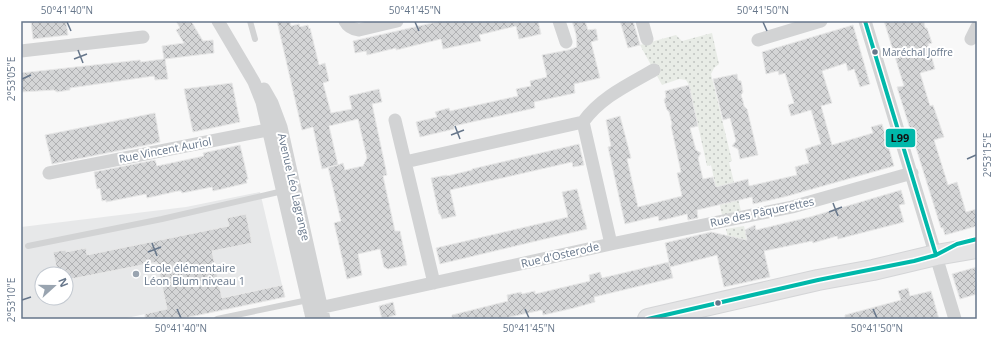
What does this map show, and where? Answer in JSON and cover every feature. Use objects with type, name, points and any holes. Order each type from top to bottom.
[{"type":"main road","points":[[936,255],[957,244],[977,239]]},
{"type":"main road","points":[[648,319],[818,280],[873,270],[936,255],[977,248]]},
{"type":"main road","points":[[697,319],[792,297],[873,270]]},
{"type":"street","name":"Avenue Léo Lagrange","points":[[218,21],[259,92],[275,128],[316,309]]},
{"type":"street","points":[[344,21],[348,26],[359,30],[397,21]]},
{"type":"street","points":[[559,21],[566,42]]},
{"type":"street","points":[[642,21],[647,39]]},
{"type":"street","points":[[758,40],[821,21]]},
{"type":"street","points":[[865,21],[955,319]]},
{"type":"street","points":[[21,51],[144,37]]},
{"type":"street","points":[[405,162],[583,122],[604,100],[626,85],[654,70]]},
{"type":"street","points":[[395,120],[434,283]]},
{"type":"street","name":"Rue d'Osterode","points":[[316,309],[611,244],[583,122]]},
{"type":"street","name":"Rue Vincent Auriol","points":[[50,173],[275,128]]},
{"type":"street","name":"Rue des Pâquerettes","points":[[611,244],[792,207],[912,173]]},
{"type":"lane","points":[[250,21],[255,39]]},
{"type":"lane","points":[[28,246],[289,190]]},
{"type":"lane","points":[[217,319],[316,309]]},
{"type":"shaded area","points":[[712,33],[719,64],[714,68],[711,74],[732,161],[729,162],[741,211],[722,215],[711,165],[707,166],[689,85],[686,80],[679,79],[662,85],[640,45],[676,35],[682,41]]},
{"type":"shaded area","points":[[260,192],[282,285],[122,319],[21,319],[21,227],[186,207]]},
{"type":"shaded area","points":[[744,226],[756,280],[738,284],[726,229]]},
{"type":"building","points":[[31,21],[66,21],[68,35],[33,39]]},
{"type":"building","points":[[176,21],[191,21],[203,41],[213,40],[214,53],[165,59],[168,79],[155,80],[154,76],[70,88],[70,90],[57,92],[54,90],[21,92],[21,73],[140,60],[141,62],[164,59],[162,46],[184,43],[176,30],[180,28]]},
{"type":"building","points":[[277,21],[290,21],[291,26],[299,24],[300,27],[308,25],[309,29],[310,28],[319,65],[325,63],[329,81],[323,83],[331,113],[352,109],[349,96],[379,89],[382,102],[372,104],[387,175],[383,176],[395,231],[400,231],[407,265],[388,269],[384,267],[380,249],[358,254],[362,275],[347,279],[334,223],[341,221],[328,167],[322,169],[313,127],[302,130]],"holes":[[[358,119],[367,158],[363,166],[345,170],[343,163],[338,165],[329,126]]]},
{"type":"building","points":[[441,21],[538,21],[541,34],[519,39],[516,26],[479,35],[481,41],[443,49],[441,39],[396,50],[396,48],[367,55],[366,51],[355,53],[353,41]]},
{"type":"building","points":[[572,21],[585,21],[588,30],[596,29],[598,40],[591,42],[600,78],[574,84],[575,93],[534,102],[535,108],[454,126],[454,129],[420,137],[416,122],[437,117],[435,112],[449,108],[450,111],[518,96],[516,89],[531,86],[530,81],[547,77],[542,55],[577,47],[576,34]]},
{"type":"building","points":[[620,21],[633,21],[640,45],[628,48]]},
{"type":"building","points":[[884,21],[924,21],[925,28],[927,28],[932,43],[928,44],[935,69],[920,73],[930,106],[933,105],[944,137],[934,140],[948,185],[957,182],[966,212],[977,209],[977,226],[945,235],[943,228],[941,228],[897,87],[904,86]]},
{"type":"building","points":[[853,25],[870,84],[860,87],[854,69],[848,71],[846,63],[822,71],[832,103],[821,106],[832,145],[873,133],[871,127],[882,124],[894,166],[784,197],[753,204],[752,197],[697,210],[698,218],[688,220],[687,214],[659,221],[658,216],[625,224],[608,147],[611,146],[606,120],[620,116],[631,158],[627,159],[638,207],[682,196],[677,173],[681,172],[671,126],[672,124],[664,100],[666,97],[665,91],[689,85],[698,126],[690,128],[696,150],[701,153],[698,158],[703,179],[713,177],[716,187],[748,179],[749,186],[797,175],[795,167],[809,163],[805,149],[821,144],[811,110],[791,116],[788,105],[794,103],[785,73],[779,75],[778,71],[766,74],[762,52]]},
{"type":"building","points":[[737,74],[738,80],[741,81],[743,92],[741,95],[744,106],[747,109],[758,155],[740,159],[738,149],[732,146],[736,141],[730,118],[723,120],[713,79]]},
{"type":"building","points":[[232,83],[240,122],[193,132],[184,89]]},
{"type":"building","points":[[155,113],[160,142],[52,164],[45,135]]},
{"type":"building","points":[[579,144],[584,165],[573,167],[572,162],[450,190],[456,216],[442,219],[439,214],[431,178],[447,176]]},
{"type":"building","points":[[240,145],[248,179],[246,180],[247,183],[213,191],[212,187],[182,193],[181,191],[178,191],[147,198],[146,194],[106,202],[106,200],[102,201],[100,188],[97,189],[94,172],[155,160],[157,166],[204,156],[203,153]]},
{"type":"building","points":[[577,189],[587,229],[440,264],[436,248],[568,217],[562,192]]},
{"type":"building","points":[[901,190],[905,204],[899,205],[904,222],[838,239],[837,236],[813,243],[812,241],[764,251],[770,277],[724,287],[717,255],[670,267],[673,278],[594,297],[595,302],[574,308],[543,315],[542,310],[501,319],[452,319],[452,315],[508,301],[507,295],[535,291],[535,294],[590,281],[589,275],[600,272],[602,278],[669,262],[665,243],[711,232],[747,240],[745,230],[755,225],[756,230],[810,217]]},
{"type":"building","points":[[246,214],[252,243],[212,251],[222,298],[282,285],[285,297],[180,319],[145,319],[145,314],[167,309],[157,262],[74,278],[74,266],[56,266],[53,252],[66,250],[66,252],[86,248],[87,255],[229,226],[227,218]]},
{"type":"building","points":[[977,267],[977,294],[960,299],[952,274]]},
{"type":"building","points":[[908,288],[910,296],[931,291],[939,319],[845,319],[845,315],[901,300],[898,291]]},
{"type":"building","points":[[393,302],[396,315],[382,319],[379,306]]},
{"type":"transit line","name":"L99","points":[[865,21],[936,255]]},
{"type":"transit line","name":"L99","points":[[648,319],[818,280],[914,261],[936,255],[957,244],[977,239]]},
{"type":"place","name":"Maréchal Joffre","points":[[875,52]]},
{"type":"place","name":"École élémentaire Léon Blum niveau 1","points":[[136,274]]}]
